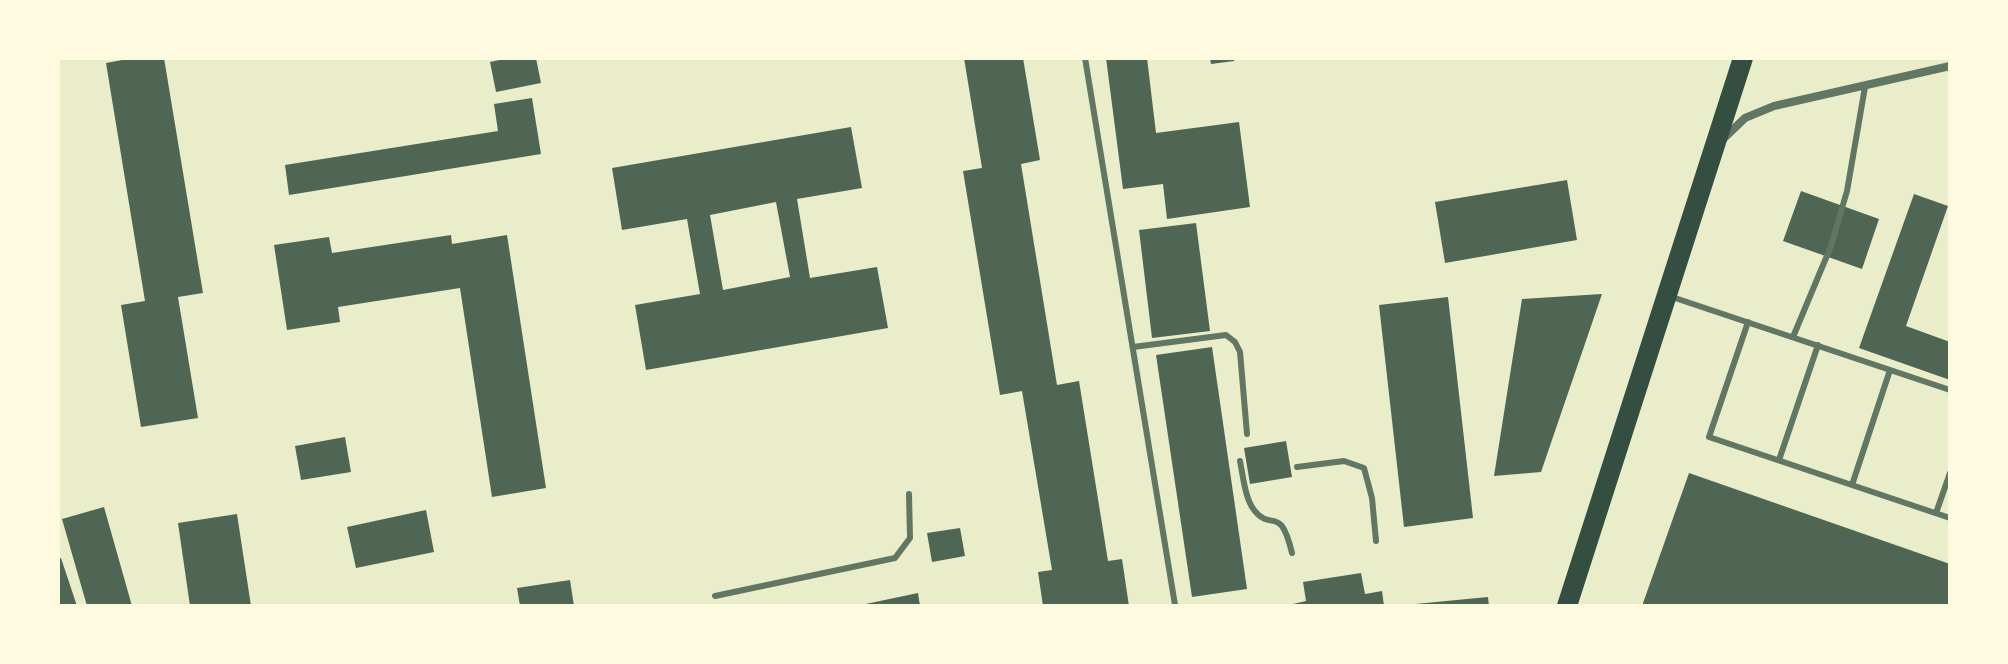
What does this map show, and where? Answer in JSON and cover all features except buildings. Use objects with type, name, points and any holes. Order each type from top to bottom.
[{"type":"main road","points":[[1567,606],[1743,58]]},
{"type":"street","points":[[1713,149],[1745,118],[1774,106],[1950,66]]},
{"type":"lane","points":[[1085,58],[1175,605]]},
{"type":"lane","points":[[1793,337],[1831,246],[1843,205],[1865,87]]},
{"type":"lane","points":[[1666,295],[1950,390]]},
{"type":"lane","points":[[1748,322],[1709,437],[1950,518]]},
{"type":"lane","points":[[1133,347],[1226,335],[1235,342],[1240,352],[1247,434]]},
{"type":"lane","points":[[1779,460],[1818,345]]},
{"type":"lane","points":[[1852,485],[1890,370]]},
{"type":"lane","points":[[1240,461],[1250,506],[1257,514],[1280,521],[1286,528],[1292,553]]},
{"type":"lane","points":[[1297,467],[1344,461],[1364,468],[1372,498],[1376,541]]},
{"type":"lane","points":[[1936,513],[1950,473]]},
{"type":"lane","points":[[715,596],[895,558],[910,538],[909,494]]}]
